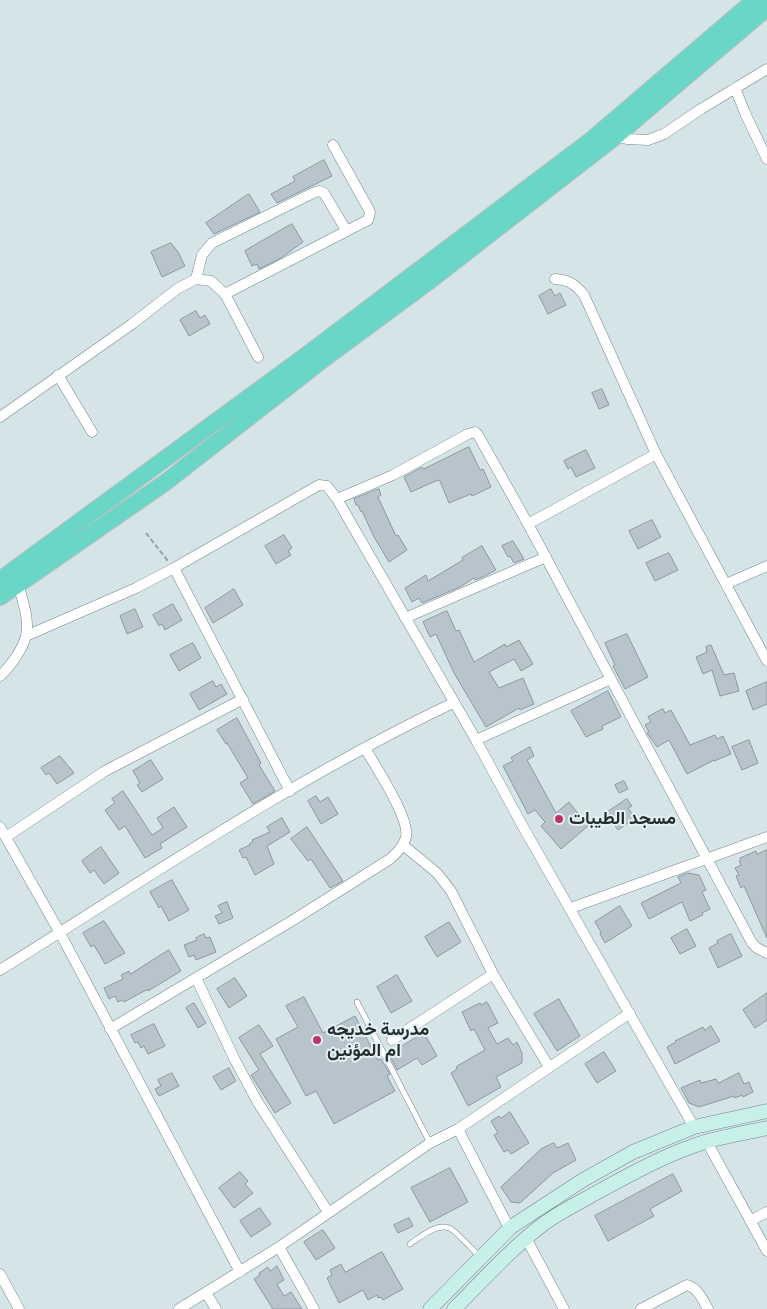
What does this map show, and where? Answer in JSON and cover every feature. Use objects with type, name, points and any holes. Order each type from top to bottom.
[{"type":"highway","points":[[0,580],[308,354],[590,142],[755,0]]},
{"type":"highway","points":[[0,597],[166,482],[325,358],[432,279],[615,137],[767,8]]},
{"type":"main road","points":[[430,1309],[511,1227],[583,1180],[633,1152],[694,1127],[767,1110]]},
{"type":"main road","points":[[454,1309],[508,1254],[544,1224],[633,1172],[707,1142],[767,1128]]},
{"type":"street","points":[[615,137],[628,140],[648,140],[664,134],[735,88],[767,70]]},
{"type":"street","points":[[735,88],[767,159]]},
{"type":"street","points":[[226,294],[368,220],[370,213],[334,144]]},
{"type":"street","points":[[196,279],[202,255],[212,243],[312,193],[319,191],[324,193],[346,230]]},
{"type":"street","points":[[0,417],[132,324],[177,289],[196,279],[212,282],[226,294],[258,357]]},
{"type":"street","points":[[555,279],[567,280],[577,286],[584,295],[600,335],[656,454],[767,661]]},
{"type":"street","points":[[58,375],[92,432]]},
{"type":"street","points":[[337,498],[393,476],[468,434],[475,432],[478,435],[546,557],[752,943],[757,948],[767,952]]},
{"type":"street","points":[[528,524],[656,454]]},
{"type":"street","points":[[26,636],[136,588],[319,485],[327,486],[337,498],[453,703],[476,740],[522,825],[694,1127]]},
{"type":"street","points":[[405,618],[546,557]]},
{"type":"street","points":[[726,584],[767,566]]},
{"type":"street","points":[[174,568],[290,791]]},
{"type":"street","points":[[0,676],[10,666],[26,636],[25,611],[18,584]]},
{"type":"street","points":[[476,740],[611,679]]},
{"type":"street","points":[[6,837],[105,771],[243,699]]},
{"type":"street","points":[[0,970],[191,848],[365,748],[453,703]]},
{"type":"street","points":[[110,1029],[390,859],[402,846],[406,837],[404,820],[365,748]]},
{"type":"street","points":[[0,828],[60,933],[240,1272]]},
{"type":"street","points":[[570,908],[767,837]]},
{"type":"street","points":[[402,846],[437,873],[451,890],[493,974],[549,1067]]},
{"type":"street","points":[[392,1040],[493,974]]},
{"type":"street","points":[[196,978],[257,1101],[328,1212]]},
{"type":"street","points":[[179,1309],[278,1247],[430,1143],[458,1129],[630,1013]]},
{"type":"street","points":[[458,1129],[506,1222],[511,1227]]},
{"type":"street","points":[[707,1142],[767,1251]]},
{"type":"street","points":[[750,1221],[767,1212]]},
{"type":"street","points":[[526,1238],[564,1309]]},
{"type":"street","points":[[278,1247],[314,1309]]},
{"type":"street","points":[[1,1277],[19,1309]]},
{"type":"street","points":[[641,1309],[687,1285],[692,1286],[699,1293],[708,1309]]},
{"type":"street","points":[[206,1293],[216,1309]]},
{"type":"lane","points":[[357,1002],[430,1143]]},
{"type":"lane","points":[[410,1244],[434,1230],[450,1228],[480,1257]]},
{"type":"path","points":[[146,533],[174,568]]},
{"type":"building","points":[[324,160],[332,176],[277,203],[271,194],[295,181],[293,177]]},
{"type":"building","points":[[249,194],[260,212],[214,234],[206,223]]},
{"type":"building","points":[[292,224],[303,242],[281,258],[259,269],[257,264],[252,266],[245,251]]},
{"type":"building","points":[[171,243],[185,266],[162,277],[151,252]]},
{"type":"building","points":[[551,289],[555,296],[560,293],[566,305],[548,314],[539,296]]},
{"type":"building","points":[[196,311],[200,318],[205,315],[210,324],[189,336],[180,320]]},
{"type":"building","points":[[602,389],[609,405],[599,409],[592,393]]},
{"type":"building","points":[[469,447],[480,470],[483,469],[491,487],[472,496],[471,494],[449,503],[438,480],[411,492],[404,477],[422,467],[423,469]]},
{"type":"building","points":[[586,450],[595,468],[576,477],[571,467],[568,469],[564,461]]},
{"type":"building","points":[[379,489],[381,495],[378,497],[396,536],[398,535],[407,550],[389,562],[354,499]]},
{"type":"building","points":[[652,520],[661,537],[638,549],[629,531]]},
{"type":"building","points":[[284,535],[292,548],[288,551],[291,555],[276,564],[265,546]]},
{"type":"building","points":[[513,541],[524,559],[514,563],[502,546]]},
{"type":"building","points":[[482,546],[496,570],[475,580],[474,578],[460,587],[422,603],[419,598],[412,602],[405,588],[426,575],[428,581]]},
{"type":"building","points":[[669,553],[678,570],[655,581],[646,563]]},
{"type":"building","points":[[234,589],[243,605],[213,623],[205,608]]},
{"type":"building","points":[[173,604],[182,620],[165,630],[162,624],[159,626],[153,615]]},
{"type":"building","points":[[135,609],[143,627],[127,634],[120,616]]},
{"type":"building","points":[[447,611],[456,631],[459,630],[474,662],[505,644],[506,647],[519,640],[533,664],[521,671],[514,659],[489,672],[499,688],[523,678],[534,704],[520,710],[519,708],[486,727],[454,673],[436,634],[430,637],[423,622]]},
{"type":"building","points":[[627,634],[648,677],[625,689],[613,666],[615,665],[605,643]]},
{"type":"building","points":[[193,643],[201,658],[179,671],[170,655]]},
{"type":"building","points":[[711,645],[724,675],[734,673],[739,691],[720,696],[712,670],[703,674],[696,657],[707,652],[706,647]]},
{"type":"building","points":[[213,681],[216,687],[221,684],[227,694],[199,710],[190,694]]},
{"type":"building","points":[[767,682],[767,704],[753,710],[746,691]]},
{"type":"building","points":[[608,691],[621,717],[602,726],[603,729],[586,737],[571,711]]},
{"type":"building","points":[[663,709],[665,713],[671,710],[690,745],[715,735],[717,739],[723,736],[731,754],[714,760],[687,774],[669,740],[657,747],[647,733],[649,732],[645,725],[651,722],[648,717]]},
{"type":"building","points":[[237,718],[261,763],[259,765],[275,791],[253,804],[240,783],[248,778],[217,730]]},
{"type":"building","points":[[749,740],[758,763],[742,770],[732,747]]},
{"type":"building","points":[[530,747],[534,756],[527,760],[556,813],[569,802],[588,826],[561,849],[541,826],[545,822],[535,810],[528,814],[503,766],[513,761],[511,758]]},
{"type":"building","points":[[60,756],[74,773],[57,784],[49,773],[46,775],[41,768]]},
{"type":"building","points":[[151,760],[163,779],[142,792],[137,785],[140,783],[133,771]]},
{"type":"building","points":[[624,781],[628,789],[619,793],[615,785]]},
{"type":"building","points":[[123,791],[152,835],[163,828],[157,818],[174,807],[187,827],[160,844],[162,848],[145,858],[125,826],[119,830],[105,810],[115,803],[112,799]]},
{"type":"building","points":[[316,796],[320,802],[328,797],[338,814],[321,824],[308,801]]},
{"type":"building","points":[[627,799],[632,806],[628,808],[635,818],[618,830],[606,813]]},
{"type":"building","points":[[282,818],[290,832],[267,846],[274,864],[255,875],[246,857],[243,858],[239,850],[250,845],[253,842],[252,840],[270,832],[267,827]]},
{"type":"building","points":[[307,827],[343,881],[330,888],[311,859],[308,861],[291,839]]},
{"type":"building","points":[[101,847],[119,873],[104,884],[94,870],[90,873],[82,861]]},
{"type":"building","points":[[767,850],[767,938],[744,886],[741,888],[736,876],[739,875],[735,868],[741,865],[740,858],[756,851],[757,854]]},
{"type":"building","points":[[688,873],[699,875],[706,890],[702,892],[710,909],[702,913],[703,915],[690,921],[682,902],[649,919],[641,903],[681,883],[678,877]]},
{"type":"building","points":[[172,880],[189,910],[169,921],[161,906],[159,908],[150,892]]},
{"type":"building","points":[[227,902],[233,918],[219,924],[215,916],[222,913],[218,906]]},
{"type":"building","points":[[620,906],[632,926],[605,943],[595,922]]},
{"type":"building","points":[[104,921],[125,953],[105,964],[94,945],[91,947],[83,933]]},
{"type":"building","points":[[449,922],[461,942],[437,957],[425,937]]},
{"type":"building","points":[[687,929],[696,946],[680,954],[671,938]]},
{"type":"building","points":[[204,934],[206,938],[210,937],[216,952],[196,960],[194,955],[189,957],[184,945],[197,940],[196,938]]},
{"type":"building","points":[[731,934],[742,956],[718,968],[709,948],[718,943],[717,941]]},
{"type":"building","points":[[169,950],[181,971],[148,991],[148,989],[124,1002],[123,1000],[118,1002],[115,996],[109,999],[104,988],[123,979],[121,975],[129,971],[130,974]]},
{"type":"building","points":[[397,975],[412,1001],[391,1013],[377,987]]},
{"type":"building","points":[[235,978],[247,996],[229,1008],[217,989]]},
{"type":"building","points":[[767,993],[767,1020],[755,1028],[743,1010]]},
{"type":"building","points":[[304,997],[323,1033],[355,1016],[378,1060],[381,1059],[390,1074],[387,1076],[395,1091],[334,1124],[316,1091],[306,1096],[276,1039],[298,1027],[286,1006]]},
{"type":"building","points":[[559,999],[580,1036],[557,1051],[534,1014]]},
{"type":"building","points":[[487,1002],[498,1023],[488,1028],[497,1044],[508,1038],[513,1045],[517,1042],[522,1053],[522,1063],[496,1077],[501,1087],[468,1106],[451,1073],[456,1070],[457,1066],[485,1050],[474,1029],[471,1031],[462,1012],[480,1003],[481,1005]]},
{"type":"building","points":[[194,1003],[206,1023],[198,1028],[186,1008]]},
{"type":"building","points":[[154,1024],[165,1046],[148,1054],[144,1046],[141,1048],[138,1042],[135,1043],[131,1035]]},
{"type":"building","points":[[259,1025],[273,1046],[260,1054],[291,1103],[275,1113],[251,1075],[259,1070],[239,1038]]},
{"type":"building","points":[[711,1026],[720,1041],[675,1064],[667,1047],[703,1027],[705,1030]]},
{"type":"building","points":[[424,1033],[437,1056],[422,1065],[417,1058],[397,1070],[389,1054]]},
{"type":"building","points":[[604,1052],[616,1071],[597,1083],[585,1064]]},
{"type":"building","points":[[229,1068],[236,1081],[221,1090],[213,1077]]},
{"type":"building","points":[[172,1073],[179,1086],[159,1096],[155,1089],[161,1086],[158,1080]]},
{"type":"building","points":[[739,1073],[744,1084],[749,1082],[753,1092],[743,1097],[742,1095],[735,1098],[734,1096],[699,1107],[689,1103],[681,1088],[700,1080],[701,1083],[716,1079],[718,1083]]},
{"type":"building","points":[[510,1112],[529,1143],[511,1154],[508,1150],[504,1152],[494,1135],[498,1133],[491,1121],[499,1116],[501,1118]]},
{"type":"building","points":[[554,1143],[557,1148],[568,1143],[576,1160],[553,1173],[520,1203],[511,1202],[501,1187],[541,1149]]},
{"type":"building","points":[[450,1168],[468,1202],[430,1222],[411,1188]]},
{"type":"building","points":[[240,1172],[248,1181],[245,1184],[253,1193],[234,1208],[219,1188]]},
{"type":"building","points":[[673,1174],[682,1191],[650,1209],[654,1216],[608,1241],[595,1216]]},
{"type":"building","points":[[260,1208],[271,1224],[251,1237],[240,1221]]},
{"type":"building","points":[[409,1218],[413,1226],[398,1233],[394,1225]]},
{"type":"building","points":[[323,1230],[335,1248],[316,1260],[304,1242]]},
{"type":"building","points":[[382,1252],[403,1289],[383,1300],[381,1297],[378,1298],[377,1295],[368,1300],[363,1290],[339,1303],[327,1278],[332,1275],[330,1270],[341,1264],[345,1272]]},
{"type":"building","points":[[277,1266],[284,1280],[277,1284],[284,1296],[291,1292],[302,1309],[273,1309],[254,1279],[268,1267],[270,1271]]},
{"type":"place","name":"مسجد الطيبات","points":[[559,819]]},
{"type":"place","name":"مدرسة خديجه ام المؤنين","points":[[317,1040]]}]
